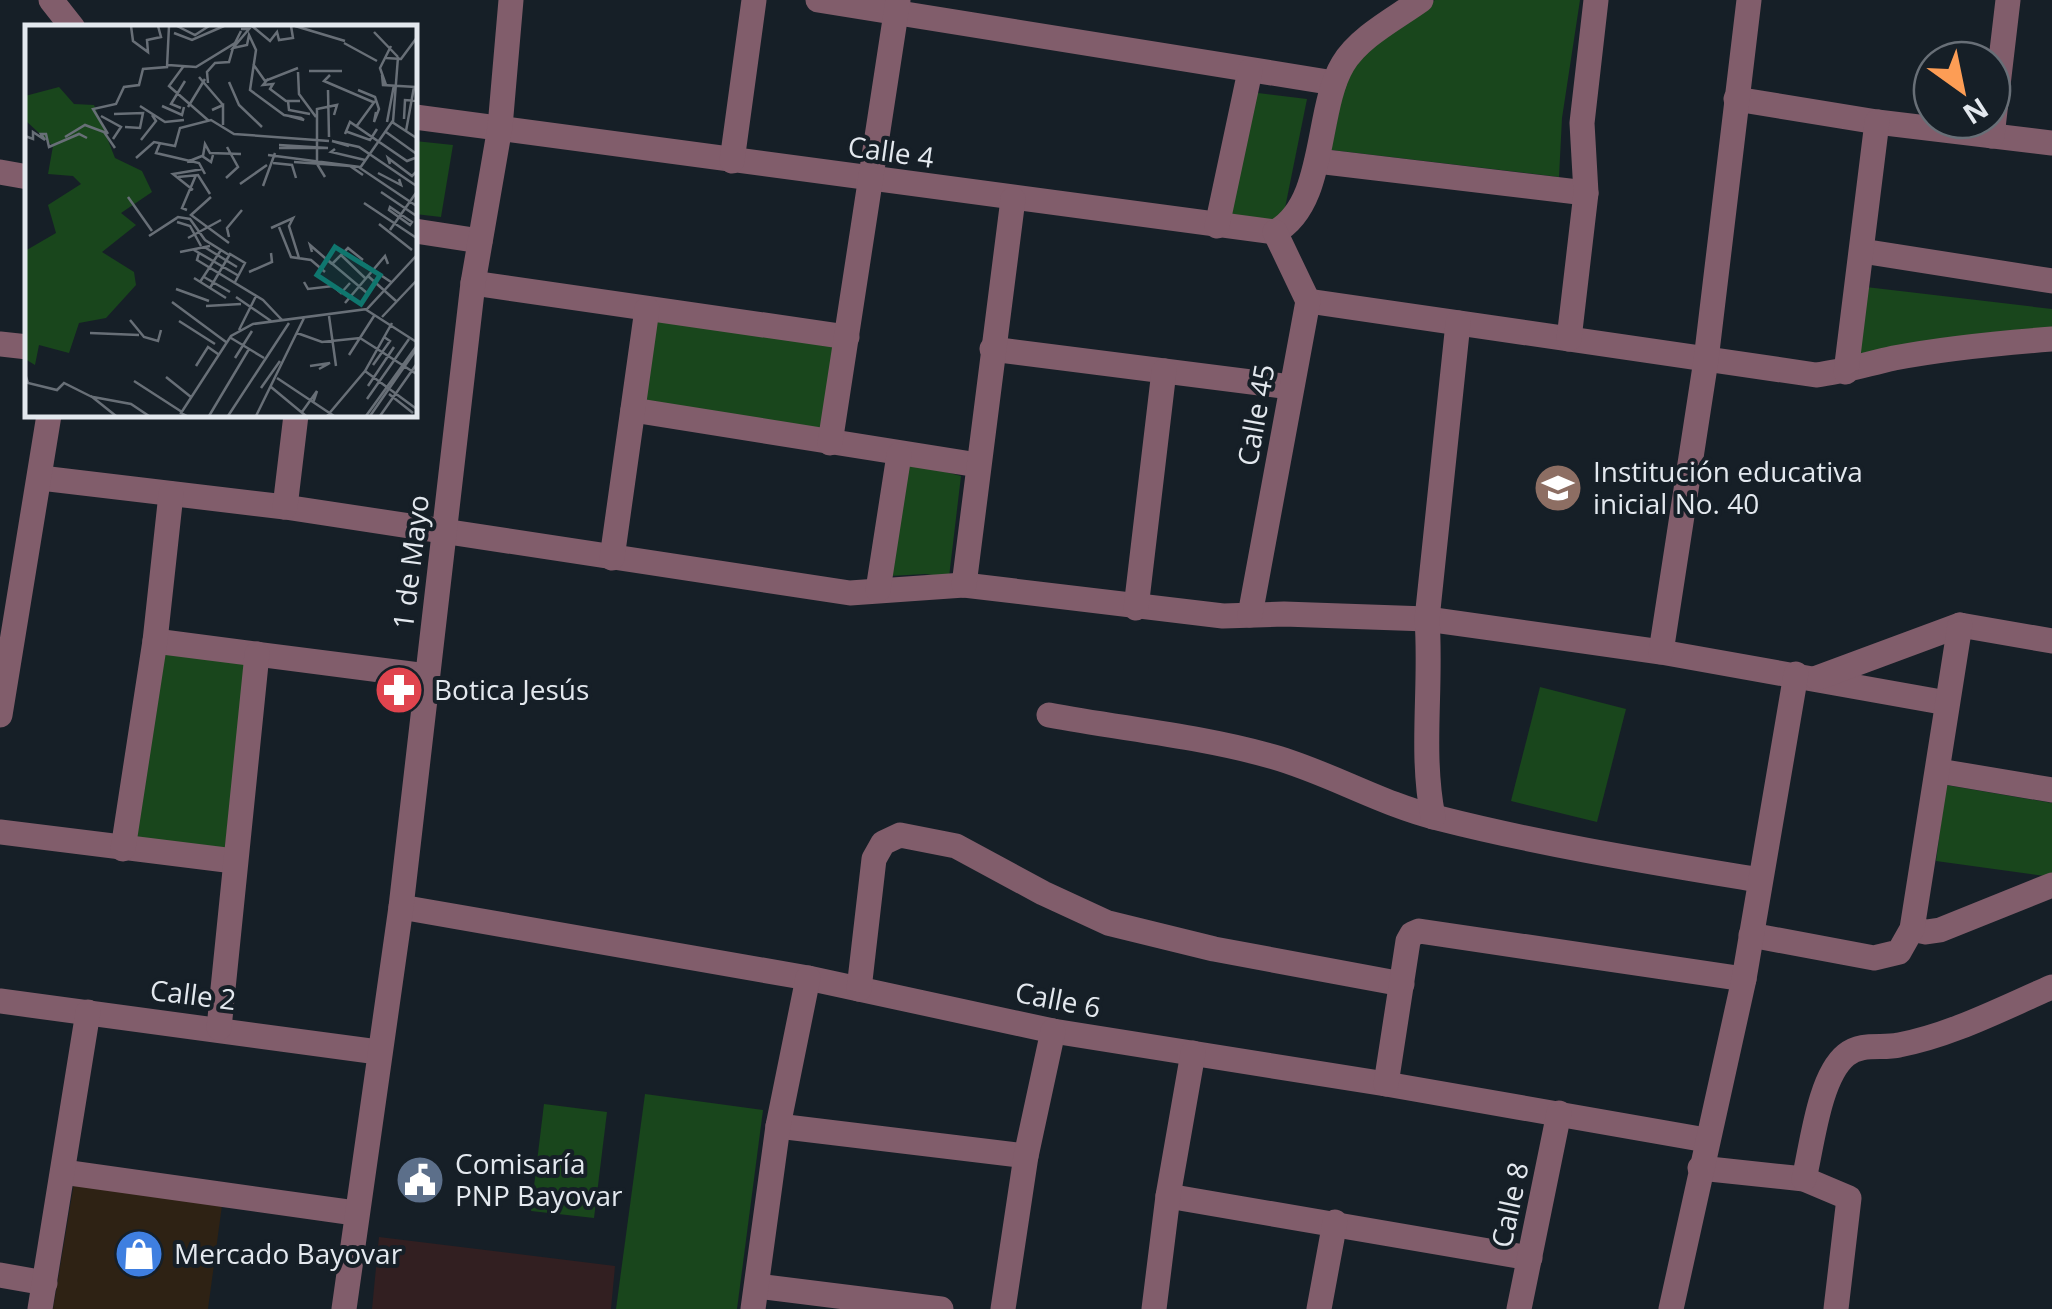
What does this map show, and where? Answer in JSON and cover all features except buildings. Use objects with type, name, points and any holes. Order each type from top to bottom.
[{"type":"street","points":[[50,0],[71,25]]},
{"type":"street","name":"1 de Mayo","points":[[344,1309],[401,907],[473,283],[500,127],[512,0]]},
{"type":"street","points":[[732,161],[754,0]]},
{"type":"street","points":[[818,0],[896,6],[1334,83]]},
{"type":"street","points":[[1421,0],[1345,60],[1334,83],[1317,161],[1300,209],[1289,225],[1275,232],[1308,301],[1816,375],[1947,349],[2052,339]]},
{"type":"street","points":[[1569,339],[1586,193],[1582,123],[1596,0]]},
{"type":"street","points":[[1662,652],[1706,360],[1748,0]]},
{"type":"street","points":[[2003,40],[2008,0]]},
{"type":"street","points":[[830,443],[896,6]]},
{"type":"street","points":[[1216,226],[1250,71]]},
{"type":"street","points":[[1736,98],[1912,126]]},
{"type":"street","name":"Calle 4","points":[[418,116],[1275,232]]},
{"type":"street","points":[[1846,372],[1877,122]]},
{"type":"street","points":[[2012,138],[2052,143]]},
{"type":"street","points":[[1317,161],[1586,193]]},
{"type":"street","points":[[964,585],[1013,199]]},
{"type":"street","points":[[418,232],[480,240]]},
{"type":"street","points":[[1862,251],[2052,281]]},
{"type":"street","points":[[473,283],[847,336]]},
{"type":"street","name":"Calle 45","points":[[1250,615],[1308,301]]},
{"type":"street","points":[[612,558],[648,309]]},
{"type":"street","points":[[1433,817],[1425,778],[1428,618],[1458,323]]},
{"type":"street","points":[[0,344],[25,347]]},
{"type":"street","points":[[992,349],[1291,387]]},
{"type":"street","points":[[1136,608],[1164,371]]},
{"type":"street","points":[[633,410],[978,465]]},
{"type":"street","points":[[0,715],[50,418]]},
{"type":"street","points":[[284,507],[296,418]]},
{"type":"street","points":[[878,590],[899,455]]},
{"type":"street","points":[[42,478],[284,507],[850,593],[964,585],[1223,616],[1428,618],[1662,652],[1947,703]]},
{"type":"street","points":[[123,848],[171,494]]},
{"type":"street","points":[[1806,676],[1960,625],[2052,640]]},
{"type":"street","points":[[1751,935],[1874,958],[1899,952],[1912,929],[1960,625]]},
{"type":"street","points":[[154,641],[427,676]]},
{"type":"street","points":[[220,1028],[256,654]]},
{"type":"street","points":[[1671,1309],[1744,979],[1759,880],[1806,676]]},
{"type":"street","points":[[1049,716],[1270,756],[1328,774],[1433,817],[1528,840],[1759,880]]},
{"type":"street","points":[[1938,771],[2052,790]]},
{"type":"street","points":[[0,832],[234,861]]},
{"type":"street","points":[[859,989],[874,859],[883,843],[900,835],[956,846],[1042,894],[1108,922],[1214,950],[1402,984]]},
{"type":"street","points":[[1912,929],[1940,930],[2052,885]]},
{"type":"street","name":"Calle 6","points":[[401,907],[808,978],[1052,1031],[1706,1140]]},
{"type":"street","points":[[1386,1084],[1408,941],[1419,931],[1744,979]]},
{"type":"street","points":[[808,978],[778,1126],[755,1297],[941,1309]]},
{"type":"street","points":[[1804,1179],[1822,1101],[1832,1075],[1847,1054],[1870,1046],[1896,1046],[1955,1028],[2052,986]]},
{"type":"street","name":"Calle 2","points":[[0,1000],[378,1052]]},
{"type":"street","points":[[40,1309],[88,1012]]},
{"type":"street","points":[[1003,1309],[1026,1156],[1052,1031]]},
{"type":"street","points":[[1154,1309],[1168,1196],[1193,1053]]},
{"type":"street","name":"Calle 8","points":[[1519,1309],[1560,1114]]},
{"type":"street","points":[[778,1126],[1026,1156]]},
{"type":"street","points":[[1700,1168],[1804,1179],[1849,1198],[1836,1309]]},
{"type":"street","points":[[62,1172],[355,1213]]},
{"type":"street","points":[[1168,1196],[1530,1258]]},
{"type":"street","points":[[1319,1309],[1335,1222]]},
{"type":"street","points":[[0,1275],[45,1283]]},
{"type":"shaded area","name":"Mercado Bayovar","points":[[75,1177],[223,1198],[208,1309],[53,1309]]},
{"type":"shaded area","points":[[379,1237],[615,1266],[611,1309],[372,1309]]},
{"type":"green space","points":[[1435,0],[1580,0],[1562,118],[1559,177],[1331,150],[1347,72],[1375,43]]},
{"type":"green space","points":[[1250,92],[1307,99],[1284,213],[1267,225],[1224,218]]},
{"type":"green space","points":[[418,141],[453,145],[441,217],[418,214]]},
{"type":"green space","points":[[1849,285],[2052,309],[2052,333],[1837,372]]},
{"type":"green space","points":[[654,319],[838,345],[826,435],[643,407]]},
{"type":"green space","points":[[904,461],[961,476],[949,577],[890,576]]},
{"type":"green space","points":[[164,651],[246,661],[225,849],[134,839]]},
{"type":"green space","points":[[1540,687],[1626,709],[1597,822],[1511,801]]},
{"type":"green space","points":[[1946,785],[2052,803],[2052,877],[1936,861]]},
{"type":"green space","points":[[645,1094],[763,1110],[737,1309],[616,1309]]},
{"type":"green space","points":[[544,1104],[607,1112],[594,1218],[531,1211]]},
{"type":"place","name":"Institución educativa inicial No. 40","points":[[1558,488]]},
{"type":"place","name":"Botica Jesús","points":[[399,690]]},
{"type":"place","name":"Comisaría PNP Bayovar","points":[[420,1180]]},
{"type":"place","name":"Mercado Bayovar","points":[[139,1254]]}]
